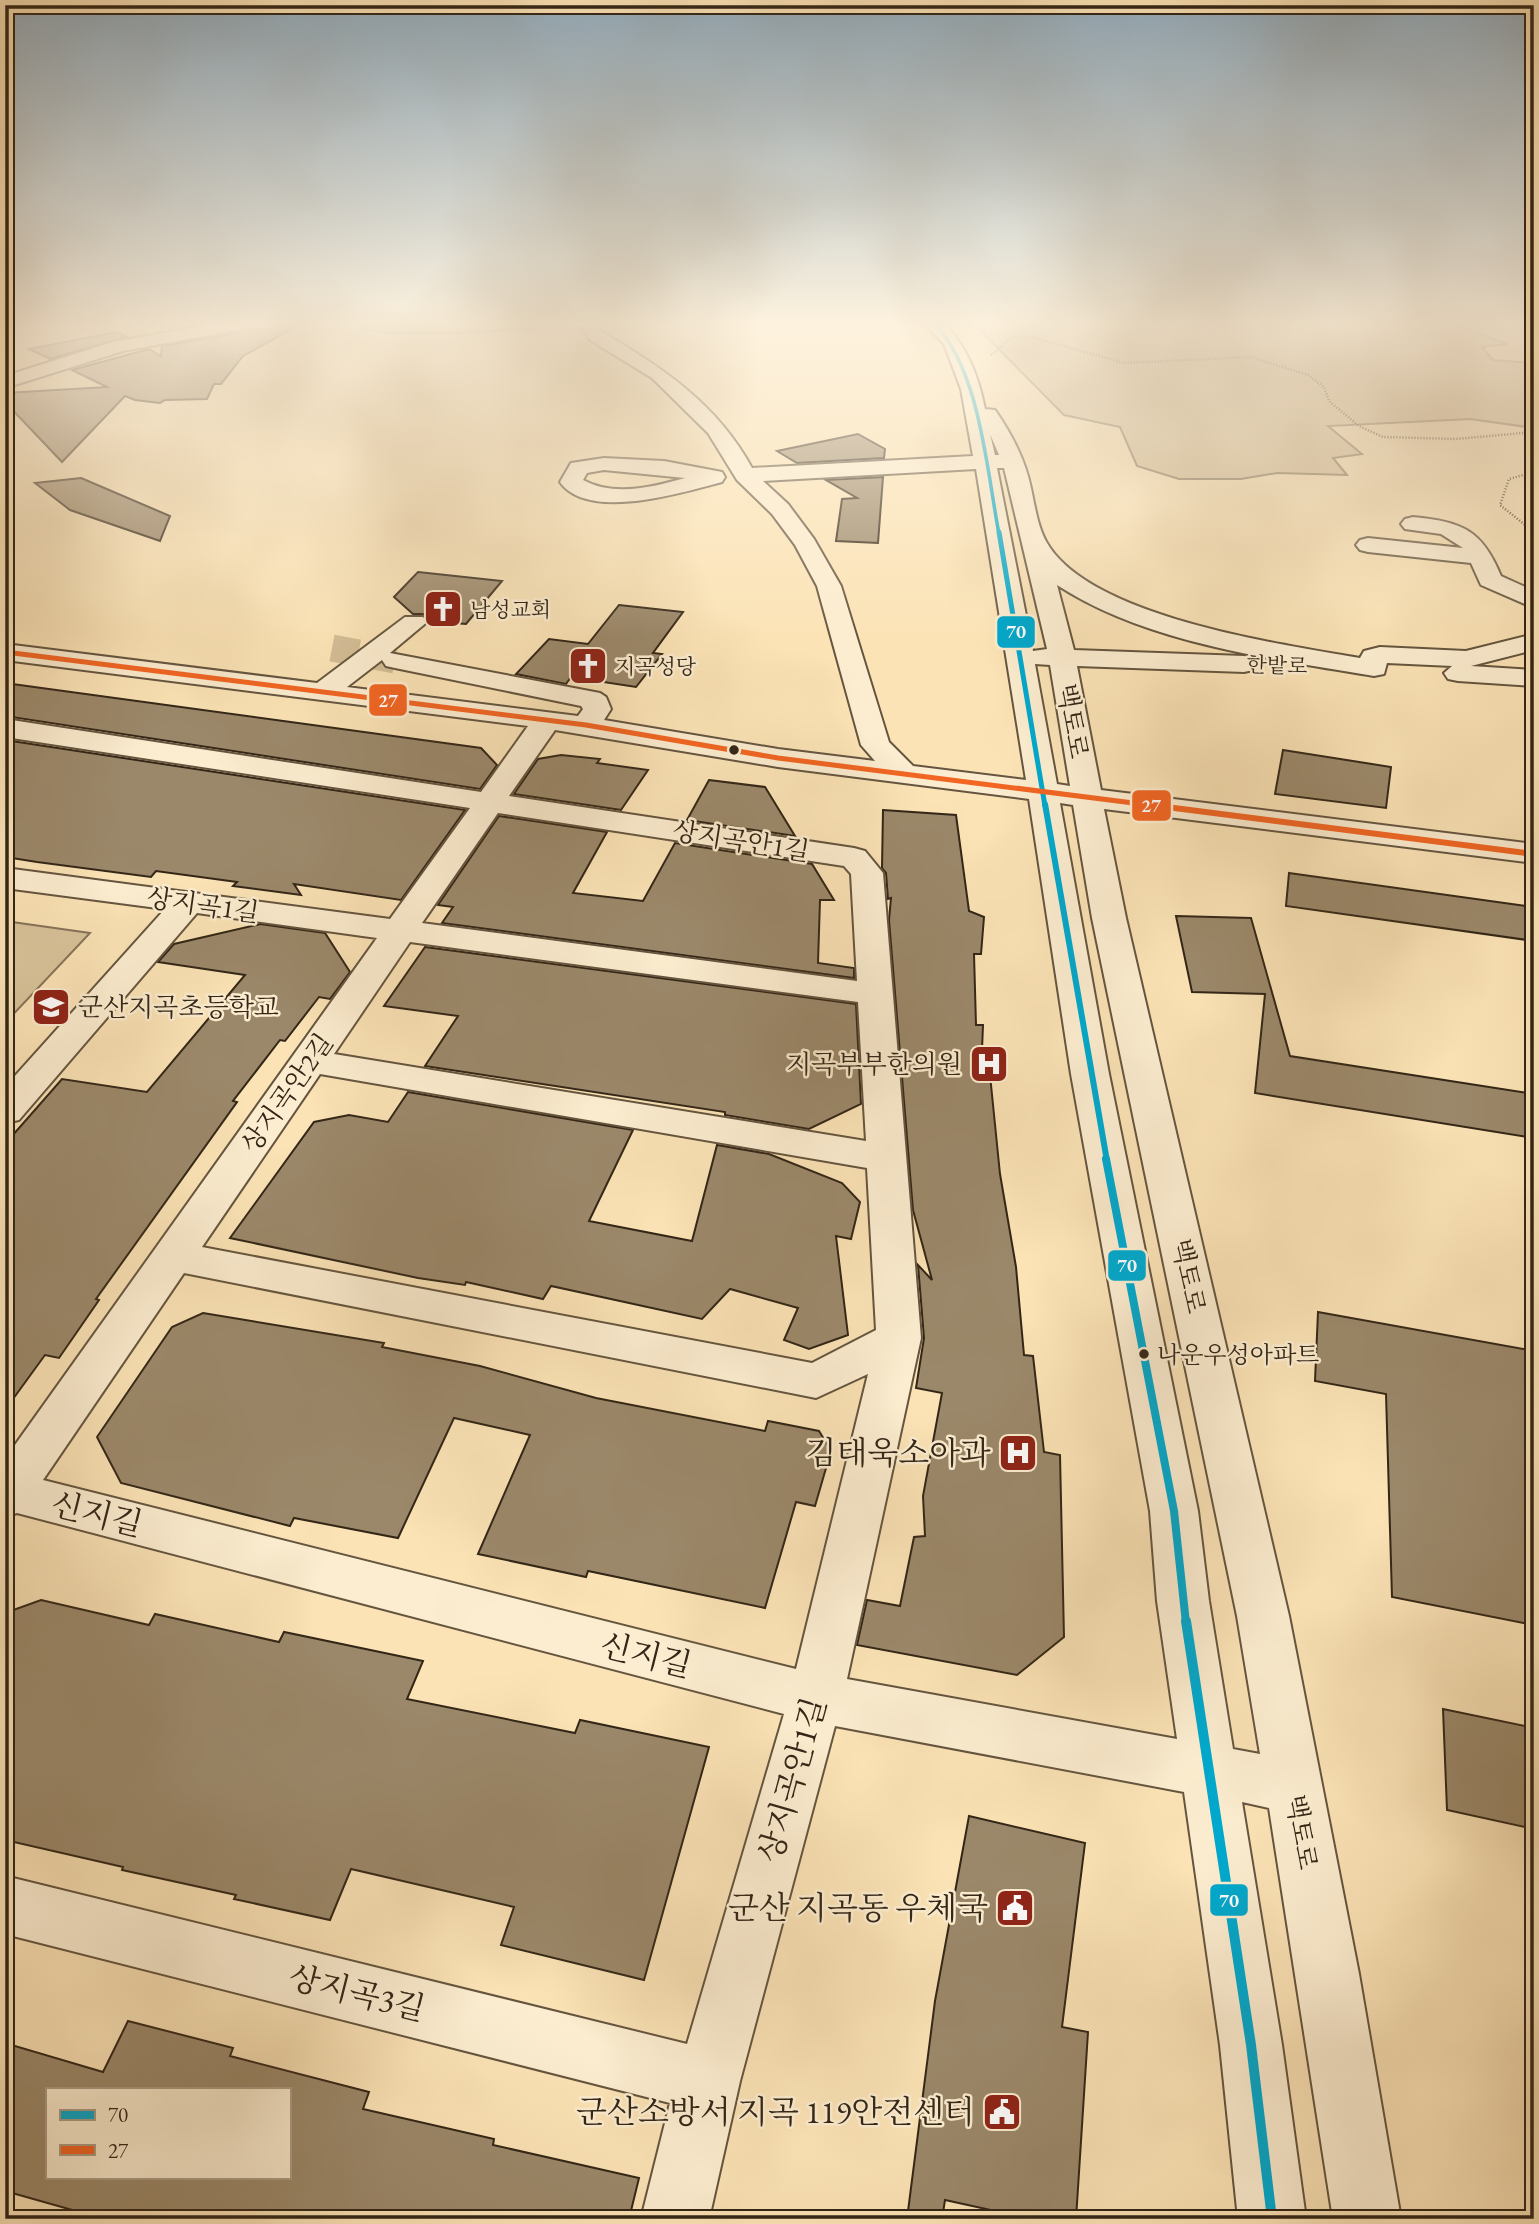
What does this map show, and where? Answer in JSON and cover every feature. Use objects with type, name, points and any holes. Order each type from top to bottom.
[{"type":"street","points":[[715,429],[730,447],[744,475],[780,509],[806,544],[829,586],[875,745],[903,773]]},
{"type":"street","name":"백토로","points":[[986,429],[1035,544],[1062,658],[1109,918],[1263,1616],[1367,2219]]},
{"type":"street","points":[[744,475],[998,461]]},
{"type":"street","name":"백토로","points":[[998,461],[1004,559],[1040,789],[1090,1074],[1174,1511],[1183,1601],[1251,2045],[1272,2219]]},
{"type":"street","points":[[604,464],[664,468],[714,477],[657,493],[623,495],[582,491],[571,482],[579,468],[604,464]]},
{"type":"street","points":[[1413,524],[1434,526],[1466,536],[1482,556],[1490,579],[1534,601]]},
{"type":"street","points":[[1035,544],[1053,569],[1068,582],[1174,628],[1220,640],[1374,668],[1373,657],[1380,655],[1466,659],[1484,657],[1534,642]]},
{"type":"street","points":[[1368,545],[1434,554],[1482,556]]},
{"type":"street","points":[[324,691],[414,622]]},
{"type":"street","points":[[5,652],[586,725],[778,758],[1040,789],[1534,854]]},
{"type":"street","name":"한밭로","points":[[1019,656],[1374,668],[1534,678]]},
{"type":"street","points":[[395,660],[590,699],[596,703],[597,709],[586,725]]},
{"type":"street","name":"상지곡안2길","points":[[7,1493],[547,720]]},
{"type":"street","points":[[5,728],[490,802]]},
{"type":"street","name":"상지곡안1길","points":[[490,802],[854,858],[867,873],[899,1338],[816,1698],[708,2081],[674,2219]]},
{"type":"street","name":"상지곡1길","points":[[5,878],[400,931]]},
{"type":"street","points":[[5,1111],[188,903]]},
{"type":"street","points":[[400,931],[876,993]]},
{"type":"street","points":[[309,1061],[887,1158]]},
{"type":"street","points":[[173,1256],[816,1381],[899,1338]]},
{"type":"street","name":"신지길","points":[[7,1493],[816,1698],[1294,1786]]},
{"type":"street","name":"상지곡3길","points":[[5,1905],[708,2081]]},
{"type":"path","points":[[1365,429],[1383,437],[1457,439],[1534,432]]},
{"type":"path","points":[[1534,471],[1508,478],[1500,505],[1534,532]]},
{"type":"shaded area","points":[[1121,429],[1331,429],[1362,454],[1333,458],[1347,475],[1277,473],[1241,479],[1179,479],[1137,466]]},
{"type":"shaded area","points":[[5,921],[90,933],[5,1023]]},
{"type":"building","points":[[30,429],[94,429],[62,462]]},
{"type":"building","points":[[858,434],[885,449],[884,458],[797,463],[777,451]]},
{"type":"building","points":[[883,477],[878,543],[836,541],[842,499],[857,498],[826,480]]},
{"type":"building","points":[[81,478],[170,516],[160,541],[70,510],[35,483]]},
{"type":"building","name":"남성교회","points":[[418,572],[502,581],[466,624],[429,621],[423,614],[413,614],[394,597]]},
{"type":"building","name":"지곡성당","points":[[619,605],[683,612],[653,653],[662,654],[636,687],[571,677],[566,684],[516,674],[549,639],[588,644]]},
{"type":"building","points":[[5,683],[481,748],[497,765],[480,789],[5,716]]},
{"type":"building","points":[[5,740],[465,810],[401,900],[294,884],[301,895],[233,886],[237,882],[156,871],[151,877],[37,862],[5,857]]},
{"type":"building","points":[[1283,750],[1391,767],[1386,808],[1275,794]]},
{"type":"building","points":[[561,755],[600,759],[597,763],[648,770],[621,810],[514,794],[538,759]]},
{"type":"building","points":[[709,780],[765,787],[795,836],[687,820]]},
{"type":"building","points":[[883,810],[956,815],[969,911],[984,917],[981,954],[974,954],[976,1025],[983,1025],[981,1075],[990,1075],[1000,1174],[1016,1267],[1024,1355],[1033,1356],[1044,1452],[1060,1455],[1064,1637],[1017,1675],[857,1645],[867,1600],[900,1606],[914,1537],[925,1536],[923,1496],[942,1393],[916,1388],[924,1338],[918,1265],[932,1280],[913,1210],[889,920],[891,898],[888,899],[886,873],[882,868]]},
{"type":"building","points":[[499,816],[607,832],[573,893],[643,901],[675,843],[812,864],[834,900],[820,900],[818,963],[854,968],[854,978],[442,923],[453,907],[438,905]]},
{"type":"building","points":[[1289,873],[1534,907],[1534,941],[1286,906]]},
{"type":"building","points":[[1176,916],[1251,918],[1290,1056],[1534,1094],[1534,1138],[1255,1093],[1265,994],[1192,992]]},
{"type":"building","points":[[260,924],[325,933],[350,972],[330,999],[319,997],[285,1041],[280,1040],[233,1101],[237,1102],[96,1299],[99,1300],[59,1358],[45,1355],[5,1410],[5,1144],[62,1079],[147,1092],[245,975],[158,962],[174,944]]},
{"type":"building","points":[[425,947],[856,1004],[861,1104],[809,1129],[725,1115],[725,1112],[425,1066],[458,1016],[384,1006]]},
{"type":"building","points":[[408,1092],[633,1130],[589,1221],[692,1241],[717,1145],[769,1154],[842,1183],[860,1202],[851,1239],[836,1236],[848,1335],[809,1349],[784,1340],[798,1308],[730,1289],[702,1319],[551,1286],[543,1299],[466,1282],[465,1285],[418,1278],[230,1238],[314,1122],[349,1115],[388,1122]]},
{"type":"building","points":[[1318,1312],[1534,1351],[1534,1422],[1528,1421],[1534,1471],[1534,1625],[1392,1597],[1386,1394],[1315,1381]]},
{"type":"building","points":[[203,1313],[384,1343],[382,1347],[480,1366],[596,1398],[765,1431],[768,1421],[819,1431],[831,1451],[815,1506],[796,1502],[765,1608],[588,1571],[586,1577],[478,1554],[530,1435],[454,1418],[398,1538],[294,1518],[290,1526],[121,1483],[97,1437],[172,1327]]},
{"type":"building","points":[[41,1600],[149,1625],[155,1614],[279,1642],[284,1632],[423,1661],[407,1699],[575,1733],[580,1720],[709,1747],[644,1980],[501,1945],[514,1907],[351,1869],[330,1920],[234,1899],[236,1895],[5,1840],[5,1613]]},
{"type":"building","points":[[1443,1709],[1534,1728],[1534,1829],[1447,1810]]},
{"type":"building","points":[[969,1816],[1085,1843],[1062,2027],[1088,2032],[1076,2219],[1032,2219],[945,2200],[942,2219],[907,2219],[935,2001]]},
{"type":"building","points":[[128,2021],[233,2048],[230,2056],[369,2092],[363,2109],[494,2139],[493,2145],[639,2178],[629,2219],[104,2219],[5,2191],[5,2043],[103,2072]]},
{"type":"tunnel","points":[[332,648],[395,660]]},
{"type":"transit line","name":"70","points":[[979,429],[1004,559],[1090,1074],[1174,1511],[1183,1601],[1251,2045],[1272,2219]]},
{"type":"transit line","name":"27","points":[[5,652],[586,725],[778,758],[1534,854]]},
{"type":"place","name":"남성교회","points":[[443,609]]},
{"type":"place","name":"지곡성당","points":[[588,666]]},
{"type":"place","name":"군산지곡초등학교","points":[[51,1007]]},
{"type":"place","name":"지곡부부한의원","points":[[989,1064]]},
{"type":"place","name":"나운우성아파트","points":[[1144,1354]]},
{"type":"place","name":"김태욱소아과","points":[[1018,1453]]},
{"type":"place","name":"군산 지곡동 우체국","points":[[1015,1908]]},
{"type":"place","name":"군산소방서 지곡 119안전센터","points":[[1002,2112]]}]
